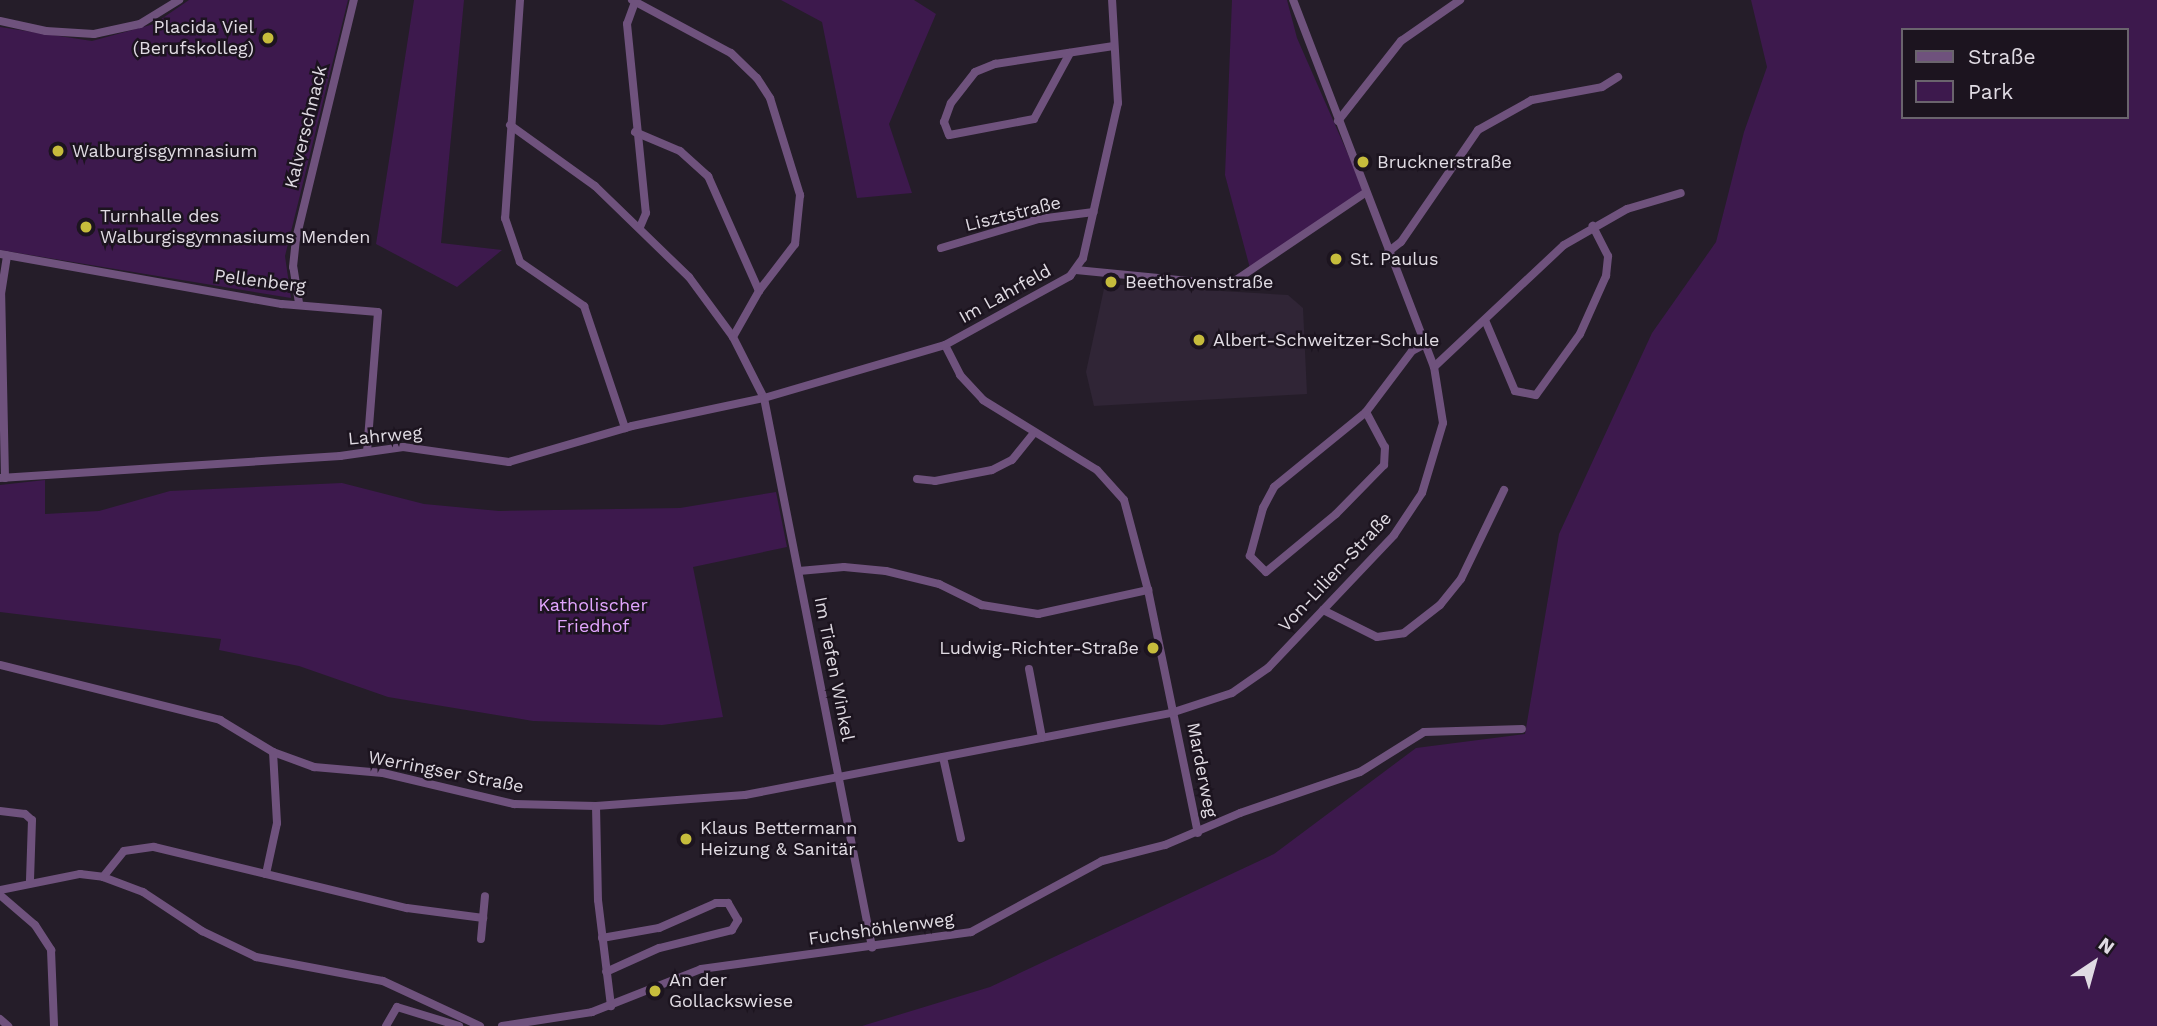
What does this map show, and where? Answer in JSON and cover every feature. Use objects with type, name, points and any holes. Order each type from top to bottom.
[{"type":"street","points":[[0,21],[46,31],[94,34],[139,24],[179,0]]},
{"type":"street","name":"Kalverschnack","points":[[299,303],[293,267],[298,232],[354,0]]},
{"type":"street","points":[[520,0],[505,218],[520,262],[584,306],[625,428]]},
{"type":"street","name":"Im Lahrfeld","points":[[764,398],[945,345],[1076,270],[1094,212],[1118,103],[1112,0]]},
{"type":"street","name":"Von-Lilien-Straße","points":[[1174,712],[1248,683],[1323,610],[1394,535],[1422,493],[1443,422],[1434,367],[1293,0]]},
{"type":"street","points":[[1338,121],[1401,41],[1460,0]]},
{"type":"street","points":[[640,228],[646,213],[635,132],[627,24],[634,1],[731,53],[757,78],[770,98],[800,195],[800,230],[795,244],[759,291],[733,337]]},
{"type":"street","points":[[1070,53],[1034,119],[949,135],[944,122],[951,103],[975,72],[995,64],[1114,46]]},
{"type":"street","points":[[1388,253],[1401,242],[1478,130],[1532,100],[1602,87],[1618,77]]},
{"type":"street","name":"Im Tiefen Winkel","points":[[510,125],[595,186],[689,277],[733,337],[764,398],[872,947]]},
{"type":"street","points":[[635,132],[680,151],[708,176],[759,291]]},
{"type":"street","points":[[1076,270],[1209,284],[1236,280],[1365,193]]},
{"type":"street","points":[[1434,367],[1550,256],[1593,226],[1627,209],[1681,193]]},
{"type":"street","name":"Lisztstraße","points":[[940,248],[1039,219],[1094,212]]},
{"type":"street","points":[[1485,320],[1515,391],[1536,395],[1580,334],[1606,276],[1608,256],[1593,226]]},
{"type":"street","points":[[3,255],[3,478]]},
{"type":"street","name":"Pellenberg","points":[[3,255],[299,303],[378,313],[367,452]]},
{"type":"street","points":[[1366,412],[1385,447],[1384,465],[1336,514],[1266,572],[1250,556],[1269,494],[1289,471],[1366,412],[1412,351],[1425,344]]},
{"type":"street","points":[[945,345],[971,389],[998,412],[1083,460],[1117,490],[1129,511],[1174,712]]},
{"type":"street","name":"Lahrweg","points":[[3,478],[415,447],[509,462],[625,428],[764,398]]},
{"type":"street","points":[[918,479],[935,481],[992,470],[1012,460],[1034,433]]},
{"type":"street","points":[[1323,610],[1377,637],[1404,633],[1440,605],[1461,579],[1504,490]]},
{"type":"street","points":[[799,571],[844,568],[886,571],[939,584],[982,605],[1038,614],[1148,590]]},
{"type":"street","name":"Werringser Straße","points":[[0,665],[220,720],[273,752],[314,767],[383,773],[514,804],[596,806],[745,795],[1174,712]]},
{"type":"street","points":[[1029,669],[1042,738]]},
{"type":"street","name":"Marderweg","points":[[1174,712],[1199,833]]},
{"type":"street","name":"Fuchshöhlenweg","points":[[502,1026],[611,1006],[701,969],[971,932],[1102,861],[1199,833],[1240,813],[1360,772],[1424,732],[1522,729]]},
{"type":"street","points":[[266,874],[277,823],[273,752]]},
{"type":"street","points":[[943,757],[961,838]]},
{"type":"street","points":[[596,806],[602,938],[611,1006]]},
{"type":"street","points":[[0,811],[25,814],[32,820],[30,881]]},
{"type":"street","points":[[103,877],[124,851],[142,846],[407,908],[483,918]]},
{"type":"street","points":[[0,890],[30,881],[80,874],[103,877],[143,892],[202,931],[256,957],[383,981],[473,1025]]},
{"type":"street","points":[[0,895],[35,925],[51,950],[54,1026]]},
{"type":"street","points":[[481,939],[485,896]]},
{"type":"street","points":[[602,938],[659,928],[716,903],[728,903],[738,920],[732,930],[659,948],[606,972]]},
{"type":"street","points":[[386,1026],[394,1009],[402,1007],[459,1026]]},
{"type":"street","points":[[0,1018],[8,1026]]},
{"type":"shaded area","name":"Albert-Schweitzer-Schule","points":[[1105,284],[1288,295],[1303,308],[1307,394],[1094,406],[1086,372]]},
{"type":"green space","points":[[189,0],[348,0],[285,256],[291,298],[0,250],[0,27],[92,41],[154,24]]},
{"type":"green space","points":[[414,0],[464,0],[441,243],[502,250],[457,287],[376,244]]},
{"type":"green space","points":[[781,0],[914,0],[936,14],[889,124],[912,193],[857,198],[822,22]]},
{"type":"green space","points":[[1232,0],[1287,0],[1297,38],[1365,193],[1251,272],[1225,175]]},
{"type":"green space","points":[[1751,0],[2157,0],[2157,1026],[862,1026],[990,987],[1274,854],[1416,748],[1525,734],[1559,534],[1652,333],[1716,242],[1744,132],[1767,67]]},
{"type":"green space","name":"Katholischer Friedhof","points":[[45,480],[45,514],[99,511],[170,491],[342,483],[424,504],[499,511],[680,508],[776,492],[787,547],[693,567],[723,717],[662,725],[533,721],[388,697],[299,666],[219,650],[221,639],[0,612],[0,485]]},
{"type":"place","name":"Placida Viel (Berufskolleg)","points":[[268,38]]},
{"type":"place","name":"Walburgisgymnasium","points":[[58,151]]},
{"type":"place","name":"Brucknerstraße","points":[[1363,162]]},
{"type":"place","name":"Turnhalle des Walburgisgymnasiums Menden","points":[[86,227]]},
{"type":"place","name":"St. Paulus","points":[[1336,259]]},
{"type":"place","name":"Beethovenstraße","points":[[1111,282]]},
{"type":"place","name":"Albert-Schweitzer-Schule","points":[[1199,340]]},
{"type":"place","name":"Ludwig-Richter-Straße","points":[[1153,648]]},
{"type":"place","name":"Klaus Bettermann Heizung & Sanitär","points":[[686,839]]},
{"type":"place","name":"An der Gollackswiese","points":[[655,991]]}]
